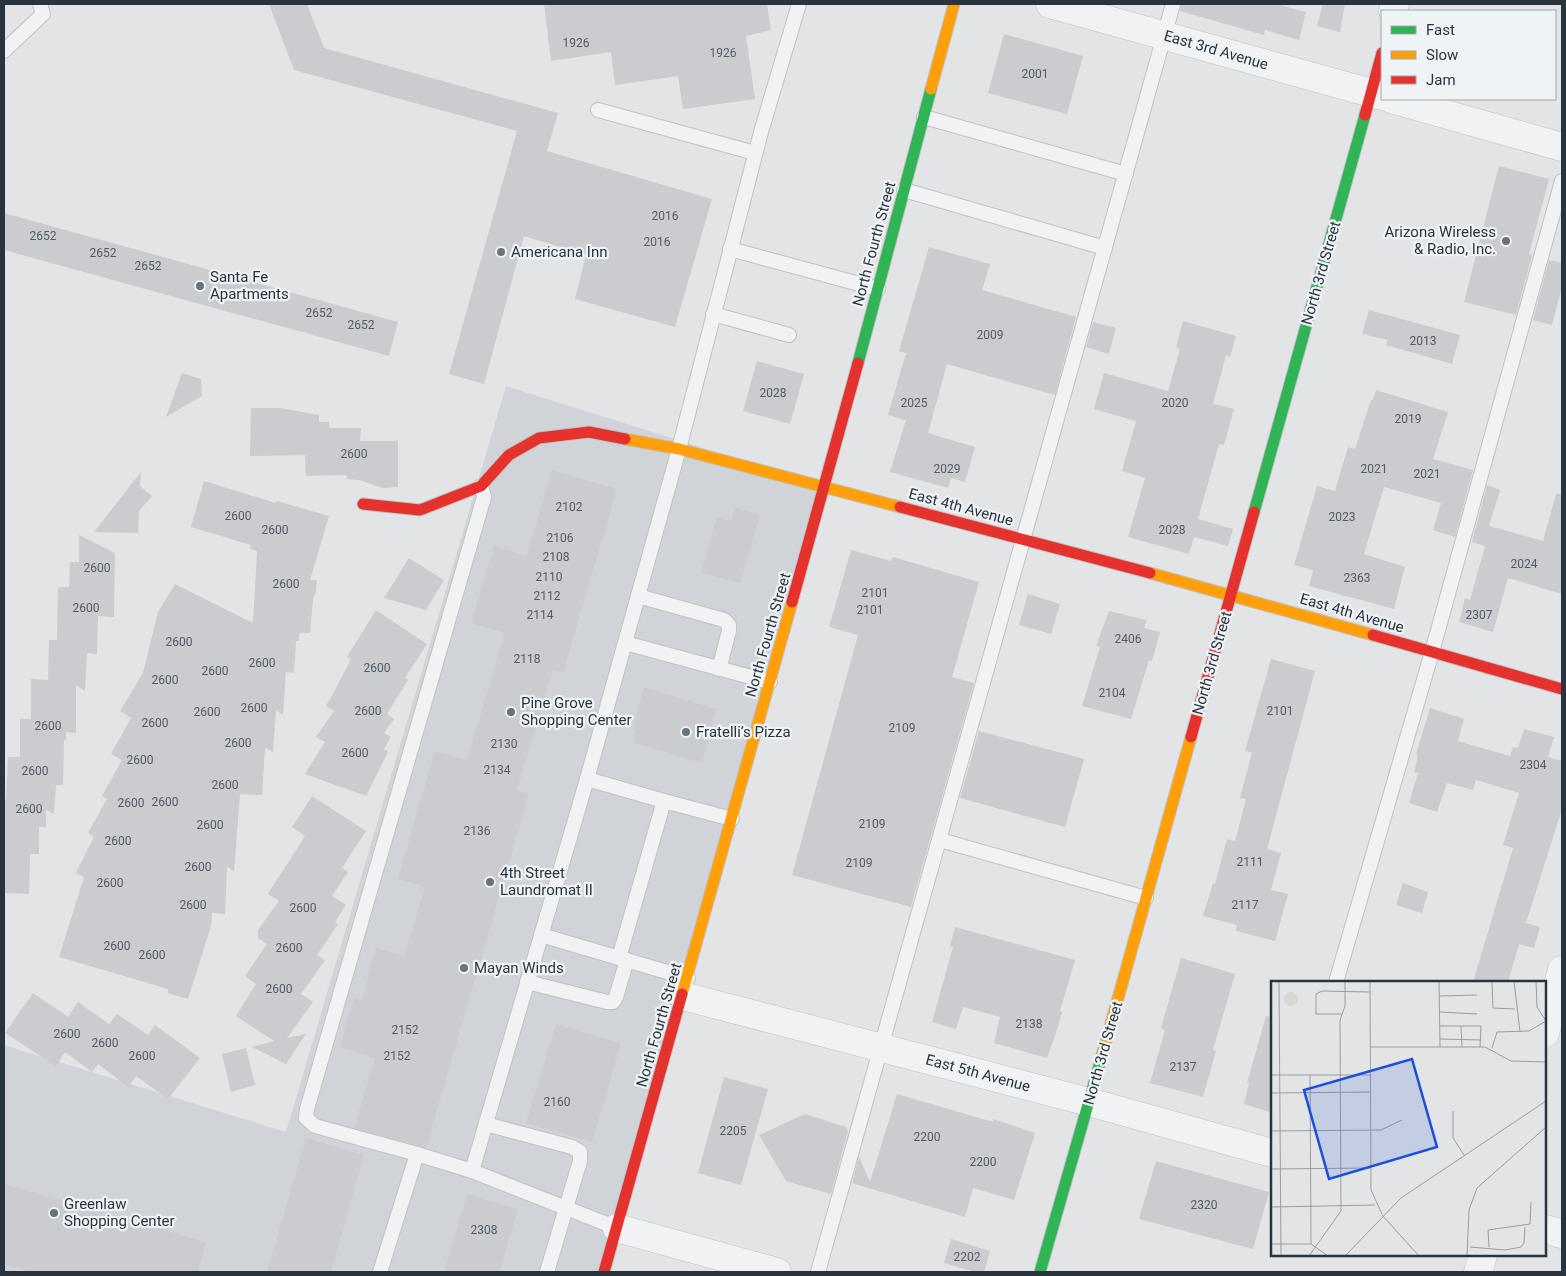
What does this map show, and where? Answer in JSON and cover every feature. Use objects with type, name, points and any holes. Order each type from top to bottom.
[{"type":"street","name":"North Fourth Street","points":[[604,1272],[825,486],[954,4]]},
{"type":"street","name":"East 3rd Avenue","points":[[1050,4],[1381,96]]},
{"type":"street","name":"North 3rd Street","points":[[1040,1272],[1090,1102],[1231,594],[1381,99]]},
{"type":"street","name":"East 3rd Avenue","points":[[1396,100],[1562,147]]},
{"type":"street","name":"East 4th Avenue","points":[[363,504],[420,510],[481,486],[509,455],[539,438],[589,432],[679,449],[825,486],[1231,594],[1562,689]]},
{"type":"street","points":[[1546,1029],[1562,970]]},
{"type":"street","name":"East 5th Avenue","points":[[685,987],[882,1048],[1090,1102],[1271,1153]]},
{"type":"street","points":[[617,1228],[777,1272]]},
{"type":"street","points":[[1546,1229],[1562,1234]]},
{"type":"street","points":[[1478,1272],[1483,1256]]},
{"type":"lane","points":[[4,51],[43,14],[40,4]]},
{"type":"lane","points":[[472,1171],[587,780],[679,449],[755,152],[799,4]]},
{"type":"lane","points":[[818,1272],[1173,4]]},
{"type":"lane","points":[[598,110],[755,152]]},
{"type":"lane","points":[[924,117],[1126,174]]},
{"type":"lane","points":[[1336,981],[1432,652],[1562,181]]},
{"type":"lane","points":[[904,190],[1105,248]]},
{"type":"lane","points":[[730,249],[878,289]]},
{"type":"lane","points":[[713,314],[789,335]]},
{"type":"lane","points":[[481,486],[484,497],[307,1109],[306,1118],[315,1126],[472,1171],[617,1228]]},
{"type":"lane","points":[[638,596],[724,620],[729,625],[729,631],[719,669]]},
{"type":"lane","points":[[624,643],[770,682]]},
{"type":"lane","points":[[587,780],[732,819]]},
{"type":"lane","points":[[527,982],[613,1002],[616,997],[623,959],[664,801]]},
{"type":"lane","points":[[940,840],[1146,898]]},
{"type":"lane","points":[[541,935],[623,959],[685,987]]},
{"type":"lane","points":[[486,1124],[572,1147],[580,1152],[580,1161],[547,1272]]},
{"type":"lane","points":[[380,1272],[417,1154]]},
{"type":"shaded area","points":[[506,386],[825,486],[601,1272],[4,1272],[4,1045],[286,1132]]},
{"type":"building","points":[[269,4],[307,4],[324,48],[558,113],[547,151],[712,199],[675,327],[575,299],[586,255],[524,236],[484,384],[449,374],[517,131],[294,70]]},
{"type":"building","points":[[544,4],[767,4],[771,30],[746,36],[755,99],[683,109],[678,76],[615,85],[611,52],[551,61]]},
{"type":"building","points":[[1182,4],[1276,4],[1306,12],[1299,40],[1265,30],[1264,35],[1180,11]]},
{"type":"building","points":[[1323,4],[1345,4],[1340,32],[1317,26]]},
{"type":"building","points":[[1004,34],[1083,56],[1067,114],[988,93]]},
{"type":"building","name":"Arizona Wireless & Radio, Inc.","points":[[1499,166],[1549,179],[1529,254],[1532,255],[1516,315],[1464,302]]},
{"type":"building","name":"Santa Fe Apartments","points":[[4,213],[398,322],[389,356],[4,250]]},
{"type":"building","points":[[929,247],[990,264],[982,290],[1076,317],[1055,395],[947,364],[928,433],[975,447],[965,482],[951,478],[948,488],[890,472],[906,420],[888,415],[906,353],[899,351]]},
{"type":"building","points":[[1549,260],[1562,263],[1562,287],[1552,325],[1533,320]]},
{"type":"building","points":[[1369,310],[1460,335],[1452,364],[1386,345],[1388,340],[1362,334]]},
{"type":"building","points":[[1183,321],[1236,336],[1230,357],[1226,355],[1213,404],[1234,409],[1224,445],[1219,444],[1198,519],[1233,529],[1228,546],[1194,537],[1189,554],[1128,537],[1145,478],[1122,471],[1136,421],[1094,409],[1104,373],[1168,391],[1180,349],[1176,347]]},
{"type":"building","points":[[1093,322],[1116,328],[1109,354],[1086,347]]},
{"type":"building","points":[[757,361],[804,374],[790,424],[743,411]]},
{"type":"building","points":[[182,373],[201,379],[202,396],[166,417]]},
{"type":"building","points":[[1376,390],[1448,412],[1433,459],[1473,470],[1455,537],[1433,530],[1441,503],[1384,487],[1364,554],[1405,567],[1394,609],[1309,586],[1313,570],[1294,565],[1317,486],[1335,491],[1348,447],[1355,449]]},
{"type":"building","points":[[251,408],[280,408],[319,415],[319,422],[329,422],[329,428],[361,428],[360,441],[398,441],[398,487],[383,488],[359,480],[347,479],[347,475],[306,476],[305,455],[250,456]]},
{"type":"building","name":"Pine Grove Shopping Center","points":[[552,470],[617,489],[563,673],[553,670],[517,790],[529,794],[426,1148],[354,1128],[375,1058],[340,1047],[354,998],[362,1000],[376,948],[404,956],[425,887],[398,879],[435,751],[467,760],[505,633],[471,623],[494,546],[527,556]]},
{"type":"building","points":[[141,472],[140,486],[152,496],[139,511],[138,533],[94,532]]},
{"type":"building","points":[[204,481],[276,503],[277,501],[329,516],[310,580],[317,580],[310,633],[299,633],[299,641],[296,641],[294,673],[286,672],[283,715],[276,710],[273,752],[265,748],[262,795],[240,794],[234,872],[227,866],[225,914],[212,913],[211,926],[188,999],[168,993],[168,989],[59,957],[84,877],[76,873],[94,837],[88,833],[107,799],[102,796],[122,760],[111,754],[131,718],[120,711],[143,673],[158,612],[175,584],[253,623],[257,551],[250,549],[251,545],[191,527]]},
{"type":"building","points":[[1487,485],[1500,490],[1489,526],[1543,541],[1556,494],[1562,494],[1562,594],[1508,578],[1493,632],[1459,622],[1465,598],[1470,600],[1485,546],[1472,542]]},
{"type":"building","points":[[735,508],[760,515],[740,583],[701,573],[717,517],[731,521]]},
{"type":"building","points":[[79,535],[115,553],[114,617],[98,616],[97,654],[87,653],[85,691],[76,685],[76,733],[66,732],[66,740],[64,740],[63,785],[56,785],[54,814],[46,810],[46,827],[39,827],[39,854],[30,854],[29,894],[4,893],[4,800],[6,800],[8,757],[20,757],[20,719],[31,719],[31,679],[48,680],[49,640],[57,640],[58,587],[69,587],[70,562],[79,562]]},
{"type":"building","points":[[851,550],[891,561],[893,557],[979,582],[952,677],[974,683],[911,907],[792,875],[858,635],[829,627]]},
{"type":"building","points":[[409,558],[444,580],[426,610],[384,598]]},
{"type":"building","points":[[1028,594],[1060,604],[1051,634],[1019,625]]},
{"type":"building","points":[[376,610],[427,644],[405,678],[408,680],[387,714],[394,719],[384,733],[391,737],[384,749],[388,752],[366,796],[305,774],[325,742],[316,737],[334,711],[326,706],[351,659],[347,657]]},
{"type":"building","points":[[1109,611],[1147,620],[1144,628],[1160,632],[1152,661],[1149,660],[1131,719],[1082,706],[1100,647],[1096,646]]},
{"type":"building","points":[[1271,659],[1315,671],[1267,849],[1281,853],[1271,890],[1288,894],[1275,941],[1236,931],[1237,925],[1203,916],[1213,883],[1215,884],[1227,839],[1235,841],[1246,799],[1240,798],[1252,753],[1245,751]]},
{"type":"building","points":[[644,687],[716,709],[702,763],[634,743],[636,731],[632,730]]},
{"type":"building","points":[[1430,708],[1464,719],[1458,741],[1510,756],[1513,747],[1518,748],[1524,729],[1554,737],[1548,757],[1562,761],[1562,809],[1526,923],[1540,927],[1534,948],[1519,944],[1508,981],[1473,981],[1513,848],[1503,845],[1519,793],[1476,780],[1473,790],[1447,783],[1437,812],[1409,803],[1418,773],[1414,772],[1418,755],[1416,754]]},
{"type":"building","points":[[979,731],[1084,759],[1065,827],[960,798]]},
{"type":"building","points":[[312,796],[366,831],[342,868],[348,872],[332,896],[346,905],[335,922],[338,924],[317,955],[325,960],[301,994],[313,1002],[287,1038],[306,1034],[286,1064],[252,1047],[274,1041],[236,1016],[256,984],[245,976],[267,944],[258,938],[258,930],[279,901],[268,894],[305,836],[292,827]]},
{"type":"building","points":[[1403,883],[1428,892],[1422,913],[1396,905]]},
{"type":"building","points":[[955,927],[1075,960],[1060,1011],[1062,1012],[1047,1058],[994,1043],[1000,1017],[963,1007],[956,1029],[932,1022],[953,947],[950,946]]},
{"type":"building","points":[[1181,958],[1235,974],[1213,1050],[1216,1051],[1203,1097],[1150,1083],[1165,1030],[1161,1028]]},
{"type":"building","points":[[33,993],[68,1017],[78,1002],[109,1024],[117,1014],[148,1035],[155,1025],[200,1058],[168,1099],[136,1076],[128,1087],[98,1064],[92,1072],[65,1052],[56,1066],[5,1033]]},
{"type":"building","points":[[1266,1016],[1271,1017],[1271,1113],[1244,1104],[1249,1083],[1247,1083]]},
{"type":"building","points":[[556,1024],[621,1043],[592,1142],[526,1123]]},
{"type":"building","points":[[246,1048],[255,1085],[231,1092],[222,1054]]},
{"type":"building","points":[[724,1077],[768,1089],[741,1185],[698,1173]]},
{"type":"building","points":[[897,1094],[993,1122],[993,1119],[1035,1133],[1014,1200],[973,1188],[965,1217],[852,1183],[859,1157],[870,1182]]},
{"type":"building","points":[[805,1114],[846,1127],[848,1131],[831,1194],[786,1181],[759,1135]]},
{"type":"building","points":[[306,1138],[364,1155],[331,1272],[267,1272]]},
{"type":"building","points":[[1156,1161],[1269,1192],[1253,1249],[1139,1219]]},
{"type":"building","name":"Greenlaw Shopping Center","points":[[4,1184],[206,1242],[198,1272],[31,1272],[4,1264]]},
{"type":"building","points":[[467,1194],[518,1209],[499,1272],[444,1272]]},
{"type":"building","points":[[951,1239],[990,1251],[984,1272],[976,1272],[944,1263]]},
{"type":"traffic: fast","points":[[858,363],[931,89]]},
{"type":"traffic: fast","points":[[1254,512],[1365,115]]},
{"type":"traffic: fast","points":[[1040,1272],[1103,1052]]},
{"type":"traffic: slow","points":[[931,89],[954,4]]},
{"type":"traffic: slow","points":[[625,439],[679,449],[900,507]]},
{"type":"traffic: slow","points":[[1150,573],[1373,635]]},
{"type":"traffic: slow","points":[[682,994],[792,602]]},
{"type":"traffic: slow","points":[[1103,1052],[1191,737]]},
{"type":"traffic: jam","points":[[1365,115],[1381,57]]},
{"type":"traffic: jam","points":[[792,602],[858,363]]},
{"type":"traffic: jam","points":[[363,504],[420,510],[481,486],[509,455],[539,438],[589,432],[625,439]]},
{"type":"traffic: jam","points":[[900,507],[1150,573]]},
{"type":"traffic: jam","points":[[1191,737],[1254,512]]},
{"type":"traffic: jam","points":[[1373,635],[1562,689]]},
{"type":"traffic: jam","points":[[604,1272],[682,994]]},
{"type":"place","name":"Arizona Wireless & Radio, Inc.","points":[[1506,241]]},
{"type":"place","name":"Americana Inn","points":[[501,252]]},
{"type":"place","name":"Santa Fe Apartments","points":[[200,286]]},
{"type":"place","name":"Pine Grove Shopping Center","points":[[511,712]]},
{"type":"place","name":"Fratelli’s Pizza","points":[[686,732]]},
{"type":"place","name":"4th Street Laundromat II","points":[[490,882]]},
{"type":"place","name":"Mayan Winds","points":[[464,968]]},
{"type":"place","name":"Greenlaw Shopping Center","points":[[54,1213]]}]
